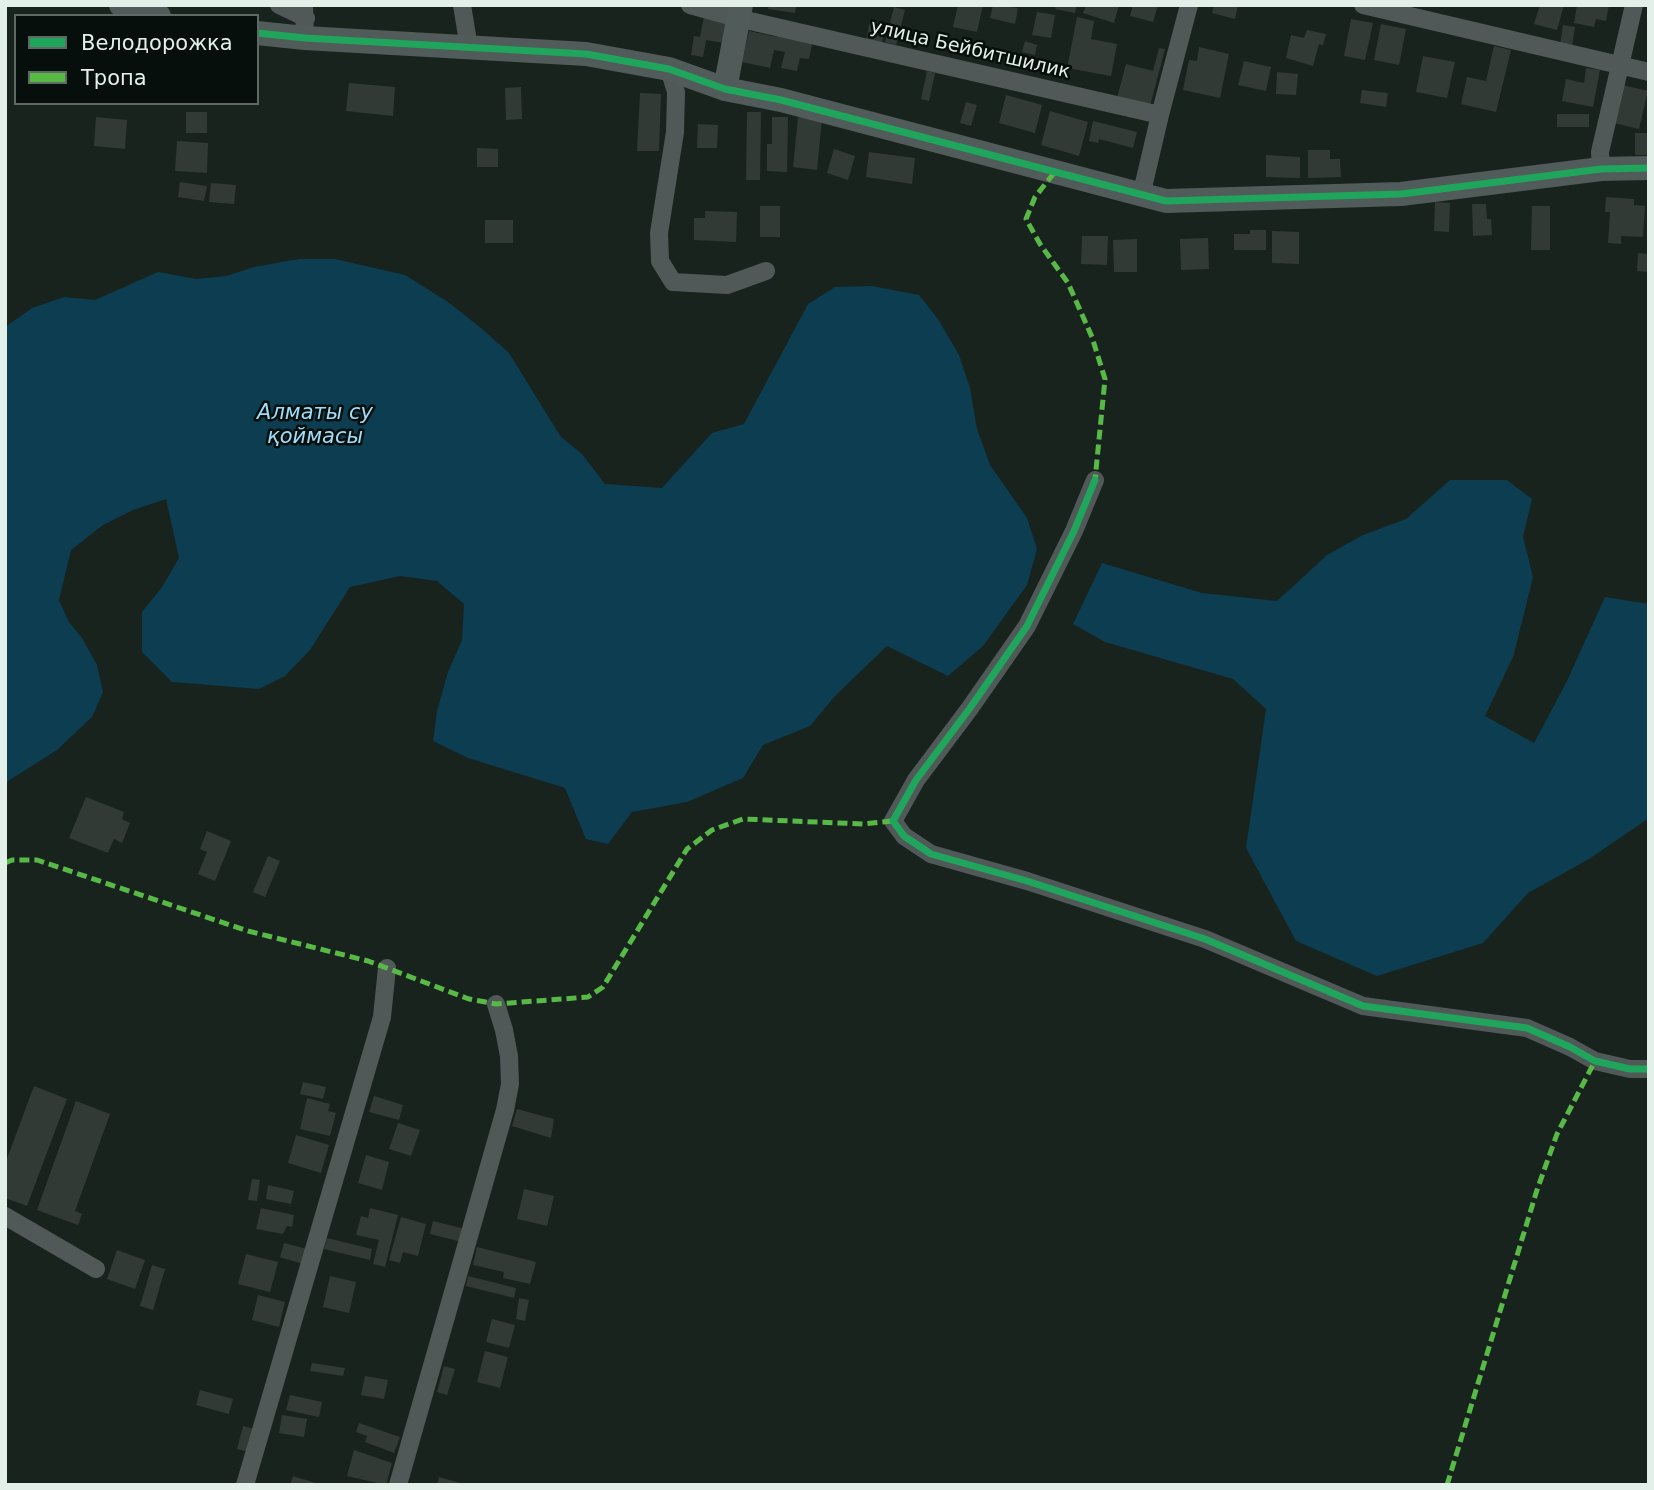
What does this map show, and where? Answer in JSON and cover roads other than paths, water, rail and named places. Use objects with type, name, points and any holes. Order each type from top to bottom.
[{"type":"street","points":[[121,5],[152,14]]},
{"type":"street","points":[[279,5],[305,20],[469,48],[586,54],[669,69],[725,89],[781,100],[1166,201],[1401,194],[1601,169],[1649,168]]},
{"type":"street","points":[[462,5],[469,48]]},
{"type":"street","name":"улица Бейбитшилик","points":[[690,5],[739,12],[1160,114]]},
{"type":"street","points":[[1141,196],[1189,5]]},
{"type":"street","points":[[1363,5],[1649,72]]},
{"type":"street","points":[[1601,169],[1600,152],[1634,5]]},
{"type":"street","points":[[725,89],[739,12]]},
{"type":"street","points":[[259,32],[305,20]]},
{"type":"street","points":[[669,69],[676,92],[675,132],[659,233],[660,261],[673,282],[727,285],[766,271]]},
{"type":"street","points":[[1095,480],[1074,531],[1027,626],[916,780],[893,821],[904,836],[931,854],[1027,881],[1205,939],[1363,1006],[1527,1028],[1595,1061],[1630,1069],[1649,1069]]},
{"type":"street","points":[[245,1485],[382,1017],[387,968]]},
{"type":"street","points":[[398,1485],[505,1110],[510,1084],[509,1056],[496,1004]]},
{"type":"street","points":[[5,1216],[96,1269]]},
{"type":"water","name":"Алматы су қоймасы","points":[[299,259],[335,259],[405,275],[448,302],[509,353],[561,437],[582,454],[605,484],[662,488],[712,433],[744,424],[808,304],[835,287],[872,286],[919,295],[938,319],[959,355],[970,388],[977,429],[990,465],[1027,518],[1037,549],[1027,585],[983,646],[948,676],[887,646],[835,696],[810,726],[763,745],[743,778],[687,802],[632,812],[608,844],[586,839],[565,788],[468,758],[433,741],[437,711],[448,672],[462,640],[464,604],[437,581],[400,576],[350,587],[310,650],[285,676],[259,689],[172,682],[142,652],[142,612],[162,587],[179,558],[166,499],[133,510],[103,525],[71,550],[59,600],[69,622],[82,638],[97,665],[103,692],[92,717],[57,750],[5,783],[5,327],[32,308],[64,297],[95,300],[158,272],[196,279],[226,276],[254,267]]},
{"type":"water","points":[[1450,480],[1507,480],[1532,499],[1523,537],[1533,577],[1513,657],[1485,716],[1534,743],[1566,683],[1605,597],[1649,604],[1649,818],[1589,859],[1528,893],[1483,943],[1377,976],[1296,941],[1246,848],[1266,709],[1233,679],[1105,642],[1073,624],[1102,563],[1202,593],[1277,601],[1327,555],[1363,535],[1406,519]]}]
